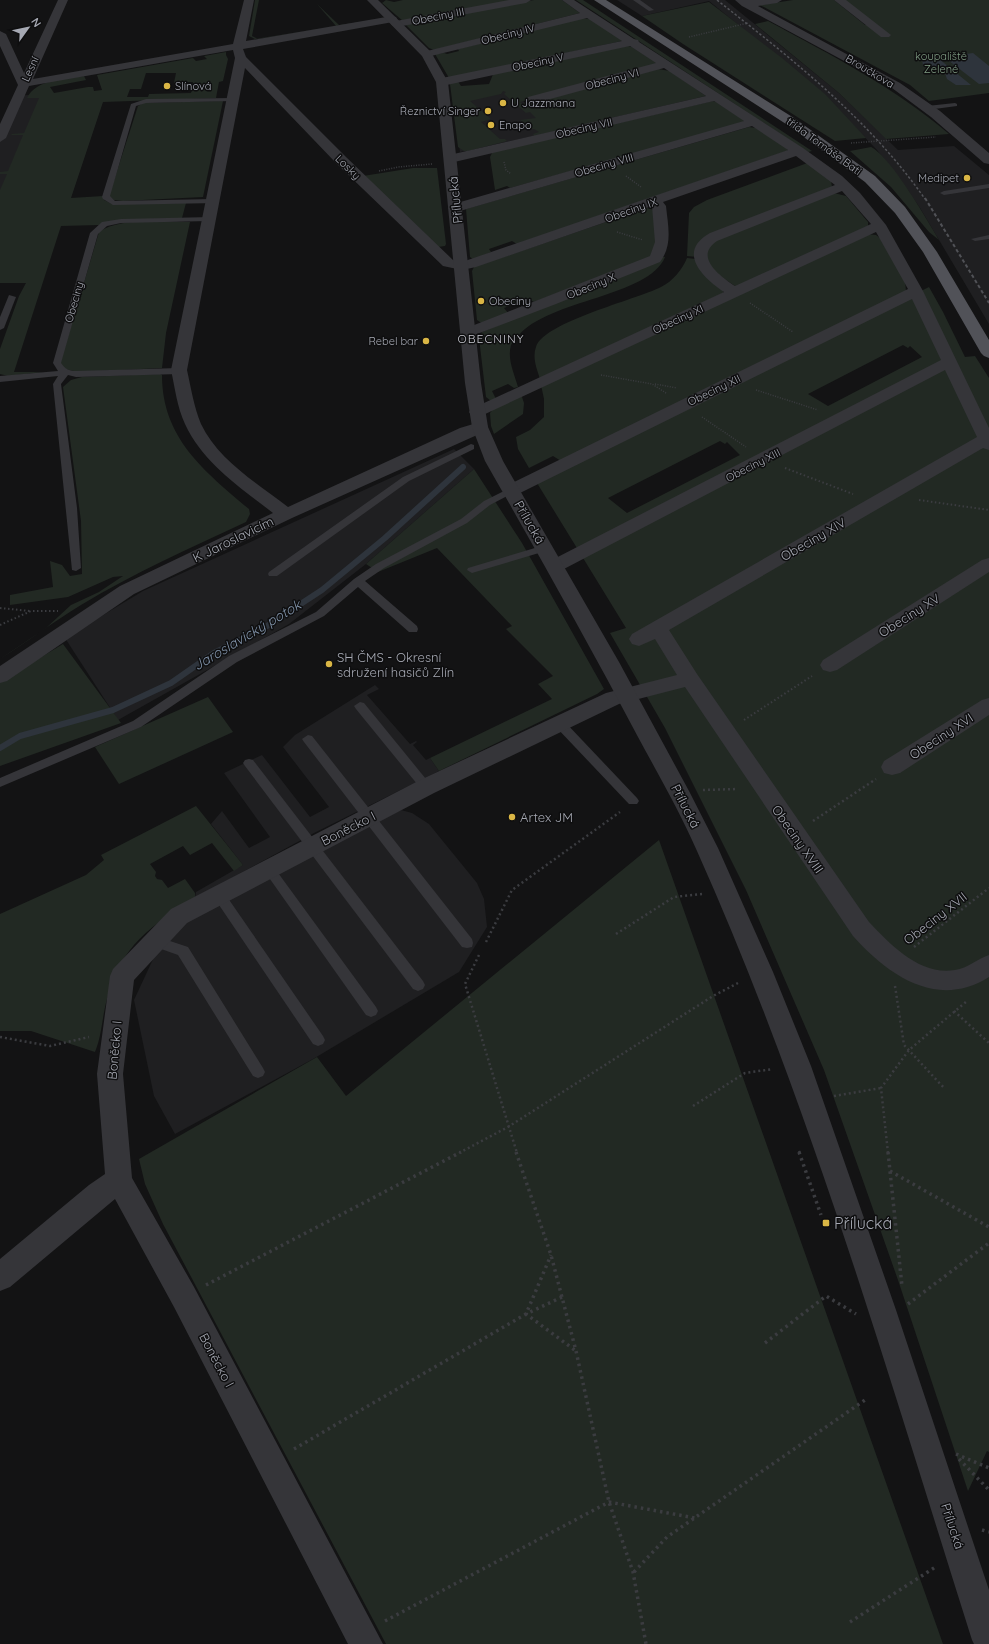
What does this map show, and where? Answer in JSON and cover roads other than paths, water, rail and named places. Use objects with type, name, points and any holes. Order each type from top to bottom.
[{"type":"main road","name":"třída Tomáše Bati","points":[[599,0],[665,41],[826,146],[870,179],[900,210],[936,263],[989,353]]},
{"type":"street","name":"Lesní","points":[[0,138],[23,84],[63,0]]},
{"type":"street","points":[[249,0],[240,40],[233,99],[179,371],[187,407],[197,431],[216,455],[237,477],[286,514]]},
{"type":"street","name":"Obeciny III","points":[[394,22],[526,0]]},
{"type":"street","points":[[567,0],[668,64],[798,151],[844,186],[879,225],[916,291],[988,442]]},
{"type":"street","points":[[743,2],[777,0]]},
{"type":"street","points":[[839,0],[885,35]]},
{"type":"street","name":"Přílucká","points":[[376,1],[394,22],[427,54],[442,82],[482,438],[550,557],[678,791],[707,848],[761,972],[798,1066],[901,1365],[989,1640]]},
{"type":"street","name":"Broučkova","points":[[743,2],[871,71],[927,108],[971,145],[987,156]]},
{"type":"street","name":"Obeciny IV","points":[[427,54],[590,14]]},
{"type":"street","points":[[0,34],[23,84],[239,52],[394,22]]},
{"type":"street","name":"Obeciny V","points":[[442,82],[634,42]]},
{"type":"street","name":"Losky","points":[[239,52],[357,176],[448,263],[462,266]]},
{"type":"street","name":"Obeciny VI","points":[[532,100],[668,64]]},
{"type":"street","name":"Obeciny VII","points":[[450,159],[717,97]]},
{"type":"street","name":"Obeciny VIII","points":[[455,208],[754,122]]},
{"type":"street","name":"Obeciny IX","points":[[462,266],[798,151]]},
{"type":"street","points":[[735,293],[711,276],[702,266],[700,258],[703,247],[707,241],[715,236],[844,186]]},
{"type":"street","name":"Obeciny X","points":[[469,332],[644,264],[659,255],[662,247],[659,206],[655,201]]},
{"type":"street","name":"Obeciny XI","points":[[482,438],[518,392],[735,293],[879,225]]},
{"type":"street","name":"Obeciny XII","points":[[512,490],[916,291]]},
{"type":"street","name":"Obeciny XIII","points":[[550,557],[764,459],[950,361]]},
{"type":"street","name":"K Jaroslavicím","points":[[0,676],[92,612],[127,590],[286,514],[466,432],[482,438]]},
{"type":"street","name":"Obeciny XIV","points":[[639,639],[882,499],[988,442]]},
{"type":"street","name":"Obeciny XV","points":[[830,665],[989,564]]},
{"type":"street","name":"Obeciny XVIII","points":[[658,628],[763,788],[861,929],[876,947],[894,962],[930,979],[941,981],[952,981],[972,977],[989,965]]},
{"type":"street","points":[[626,694],[690,678]]},
{"type":"street","name":"Boněcko I","points":[[364,1639],[184,1297],[119,1180],[110,1074],[122,976],[179,916],[426,788],[626,694]]},
{"type":"street","name":"Obeciny XVI","points":[[892,767],[989,705]]},
{"type":"street","points":[[0,1277],[77,1212],[119,1180]]},
{"type":"lane","points":[[636,0],[651,10]]},
{"type":"lane","points":[[213,201],[113,203],[106,197],[133,105],[146,101],[233,99]]},
{"type":"lane","points":[[927,108],[955,105]]},
{"type":"lane","points":[[944,193],[989,186]]},
{"type":"lane","name":"Obeciny","points":[[65,373],[59,369],[57,363],[94,233],[99,228],[121,221],[209,219]]},
{"type":"lane","points":[[975,239],[989,237]]},
{"type":"lane","points":[[0,328],[12,297]]},
{"type":"lane","points":[[0,379],[65,373],[179,371]]},
{"type":"lane","points":[[65,373],[57,384],[72,508],[76,568]]},
{"type":"lane","points":[[273,574],[406,479],[482,438]]},
{"type":"lane","points":[[0,783],[137,724],[233,659],[320,614],[358,581],[380,566],[464,521],[487,503],[512,490]]},
{"type":"lane","points":[[472,570],[550,557]]},
{"type":"lane","points":[[358,581],[414,629]]},
{"type":"lane","points":[[360,706],[426,788]]},
{"type":"lane","points":[[560,724],[633,802]]},
{"type":"lane","points":[[308,740],[467,942]]},
{"type":"lane","points":[[249,763],[311,847],[418,985]]},
{"type":"lane","points":[[269,869],[370,1011]]},
{"type":"lane","points":[[219,895],[318,1040]]},
{"type":"lane","points":[[155,941],[183,951],[258,1072]]},
{"type":"waterway","name":"Jaroslavický potok","points":[[0,748],[20,736],[113,710],[171,683],[214,653],[267,626],[322,590],[385,538],[463,467]]},
{"type":"railway","points":[[717,0],[774,45],[855,117],[880,143],[925,199]]},
{"type":"railway","points":[[925,198],[989,303]]},
{"type":"place","name":"Slínová","points":[[167,86]]},
{"type":"place","name":"U Jazzmana","points":[[503,103]]},
{"type":"place","name":"Řeznictví Singer","points":[[488,111]]},
{"type":"place","name":"Enapo","points":[[491,125]]},
{"type":"place","name":"Medipet","points":[[967,178]]},
{"type":"place","name":"Obeciny","points":[[481,301]]},
{"type":"place","name":"Rebel bar","points":[[426,341]]},
{"type":"place","name":"SH ČMS - Okresní sdružení hasičů Zlín","points":[[329,664]]},
{"type":"place","name":"Artex JM","points":[[512,817]]},
{"type":"place","name":"Přílucká","points":[[826,1223]]},
{"type":"district","name":"OBECNINY","points":[[491,338]]},
{"type":"park label","name":"koupaliště Zelené","points":[[941,62]]}]
